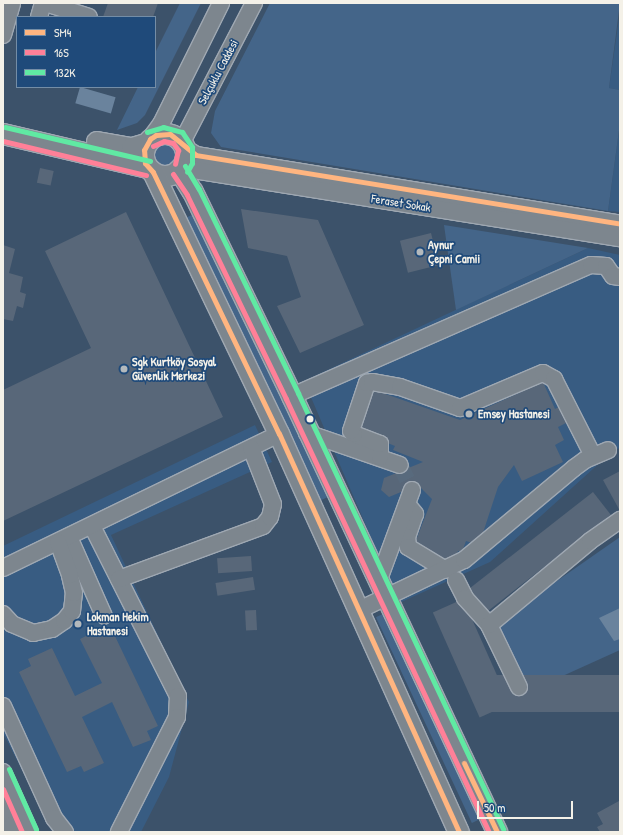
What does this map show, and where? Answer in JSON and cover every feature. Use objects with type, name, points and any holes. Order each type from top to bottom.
[{"type":"main road","points":[[3,120],[119,147],[132,148],[148,142],[156,135],[170,134],[183,145],[185,162],[180,169],[165,176],[151,170],[3,134]]},
{"type":"main road","points":[[148,142],[144,156],[279,434],[459,832]]},
{"type":"main road","points":[[180,169],[193,192],[292,396],[307,433],[497,832]]},
{"type":"street","points":[[3,35],[12,3]]},
{"type":"street","points":[[39,16],[44,3],[72,14],[83,16]]},
{"type":"street","points":[[148,142],[161,124],[221,3]]},
{"type":"street","name":"Selçuklu Caddesi","points":[[183,145],[254,3]]},
{"type":"street","points":[[183,145],[196,155],[620,224]]},
{"type":"street","name":"Feraset Sokak","points":[[180,169],[620,238]]},
{"type":"street","points":[[292,396],[591,265],[606,266],[613,276],[620,277]]},
{"type":"street","points":[[380,457],[380,444],[354,434],[351,431],[367,383],[372,382],[400,387],[460,408],[543,373],[554,379],[593,456]]},
{"type":"street","points":[[307,433],[400,465]]},
{"type":"street","points":[[3,568],[279,434]]},
{"type":"street","points":[[119,579],[263,526],[270,517],[273,504],[251,448]]},
{"type":"street","points":[[359,610],[382,590],[451,575],[574,468],[593,456],[608,450]]},
{"type":"street","points":[[382,590],[410,497],[415,514],[406,537],[408,547],[451,575],[465,598],[489,625],[519,687]]},
{"type":"street","points":[[489,625],[590,541],[620,520]]},
{"type":"street","points":[[92,526],[178,696],[177,717],[158,759],[119,832]]},
{"type":"street","points":[[3,614],[12,624],[32,633],[52,629],[68,616],[72,610],[74,593],[63,540]]},
{"type":"street","points":[[63,540],[104,616]]},
{"type":"street","points":[[3,706],[54,818],[65,832]]},
{"type":"street","points":[[3,772],[30,832]]},
{"type":"street","points":[[3,805],[12,825],[12,832]]},
{"type":"shaded area","points":[[180,3],[201,3],[145,115],[137,123],[117,130],[138,88],[156,88],[156,51]]},
{"type":"shaded area","points":[[270,3],[620,3],[609,88],[620,90],[620,123],[608,211],[221,147],[211,133],[215,111]]},
{"type":"shaded area","points":[[620,11],[620,90],[609,88]]},
{"type":"shaded area","points":[[80,88],[116,97],[111,114],[75,103]]},
{"type":"shaded area","points":[[620,123],[620,212],[608,211]]},
{"type":"shaded area","points":[[165,143],[174,146],[177,155],[174,164],[165,167],[156,164],[153,155],[156,146]]},
{"type":"shaded area","points":[[196,213],[328,497],[319,501],[187,217]]},
{"type":"shaded area","points":[[444,225],[588,248],[456,310]]},
{"type":"shaded area","name":"Emsey Hastanesi","points":[[588,248],[620,255],[620,448],[614,450],[490,562],[399,603],[304,381]]},
{"type":"shaded area","name":"Lokman Hekim Hastanesi","points":[[255,425],[272,462],[111,535],[189,702],[169,777],[141,832],[54,832],[3,733],[3,546]]},
{"type":"shaded area","points":[[620,537],[620,650],[525,693],[495,624]]},
{"type":"shaded area","points":[[620,608],[620,639],[614,641],[599,618]]},
{"type":"shaded area","points":[[385,613],[481,819],[472,823],[376,617]]},
{"type":"building","points":[[108,3],[158,3],[153,16],[103,16]]},
{"type":"building","points":[[40,168],[54,171],[51,186],[37,183]]},
{"type":"building","points":[[241,209],[318,220],[364,325],[300,353],[277,306],[301,297],[287,256],[248,248]]},
{"type":"building","name":"Sgk Kurtköy Sosyal Güvenlik Merkezi","points":[[126,212],[223,417],[3,521],[3,390],[91,348],[45,251]]},
{"type":"building","name":"Aynur Çepni Camii","points":[[431,233],[439,265],[408,273],[400,241]]},
{"type":"building","points":[[3,245],[15,249],[9,273],[23,277],[20,292],[26,294],[23,308],[17,306],[13,321],[3,319]]},
{"type":"building","points":[[543,382],[555,409],[562,405],[570,421],[558,427],[564,440],[555,445],[563,462],[522,481],[514,465],[498,487],[479,545],[466,541],[462,552],[458,551],[454,562],[413,548],[432,499],[418,485],[389,497],[381,490],[384,478],[423,462],[393,450],[395,446],[360,432],[374,390],[460,420]]},
{"type":"building","points":[[620,471],[620,511],[603,480]]},
{"type":"building","points":[[593,492],[611,515],[486,612],[468,589]]},
{"type":"building","points":[[251,556],[252,571],[218,573],[217,558]]},
{"type":"building","points":[[253,577],[255,590],[218,596],[215,583]]},
{"type":"building","points":[[463,599],[510,704],[480,717],[433,612]]},
{"type":"building","points":[[256,610],[257,630],[246,631],[245,611]]},
{"type":"building","points":[[100,629],[103,637],[113,632],[158,726],[147,731],[151,740],[133,747],[112,702],[82,717],[104,763],[84,772],[81,766],[67,772],[19,672],[31,666],[28,659],[52,648],[75,696],[102,683],[80,639]]},
{"type":"building","points":[[483,675],[620,675],[620,712],[483,712]]},
{"type":"building","points":[[619,801],[620,832],[600,832],[597,827],[603,824],[597,813]]},
{"type":"tunnel","points":[[400,465],[412,490]]},
{"type":"transit line","name":"132K","points":[[5,127],[150,161]]},
{"type":"transit line","name":"132K","points":[[147,132],[163,127],[182,132],[192,147],[192,163],[187,172]]},
{"type":"transit line","name":"SM4","points":[[459,832],[279,434],[153,172],[145,163],[144,150],[150,139],[156,135],[170,134],[196,155],[620,224]]},
{"type":"transit line","name":"16S","points":[[3,141],[146,175]]},
{"type":"transit line","name":"16S","points":[[153,146],[164,141],[173,143],[178,150],[175,164]]},
{"type":"transit line","name":"132K","points":[[185,166],[199,189],[298,393],[503,829]]},
{"type":"transit line","name":"16S","points":[[173,174],[187,195],[286,399],[489,832]]},
{"type":"transit line","name":"SM4","points":[[464,763],[497,832]]},
{"type":"transit line","name":"132K","points":[[9,769],[36,829]]},
{"type":"transit line","name":"16S","points":[[3,789],[22,832]]},
{"type":"place","name":"Aynur Çepni Camii","points":[[420,252]]},
{"type":"place","name":"Sgk Kurtköy Sosyal Güvenlik Merkezi","points":[[124,369]]},
{"type":"place","name":"Emsey Hastanesi","points":[[469,414]]},
{"type":"place","name":"Lokman Hekim Hastanesi","points":[[78,624]]}]
